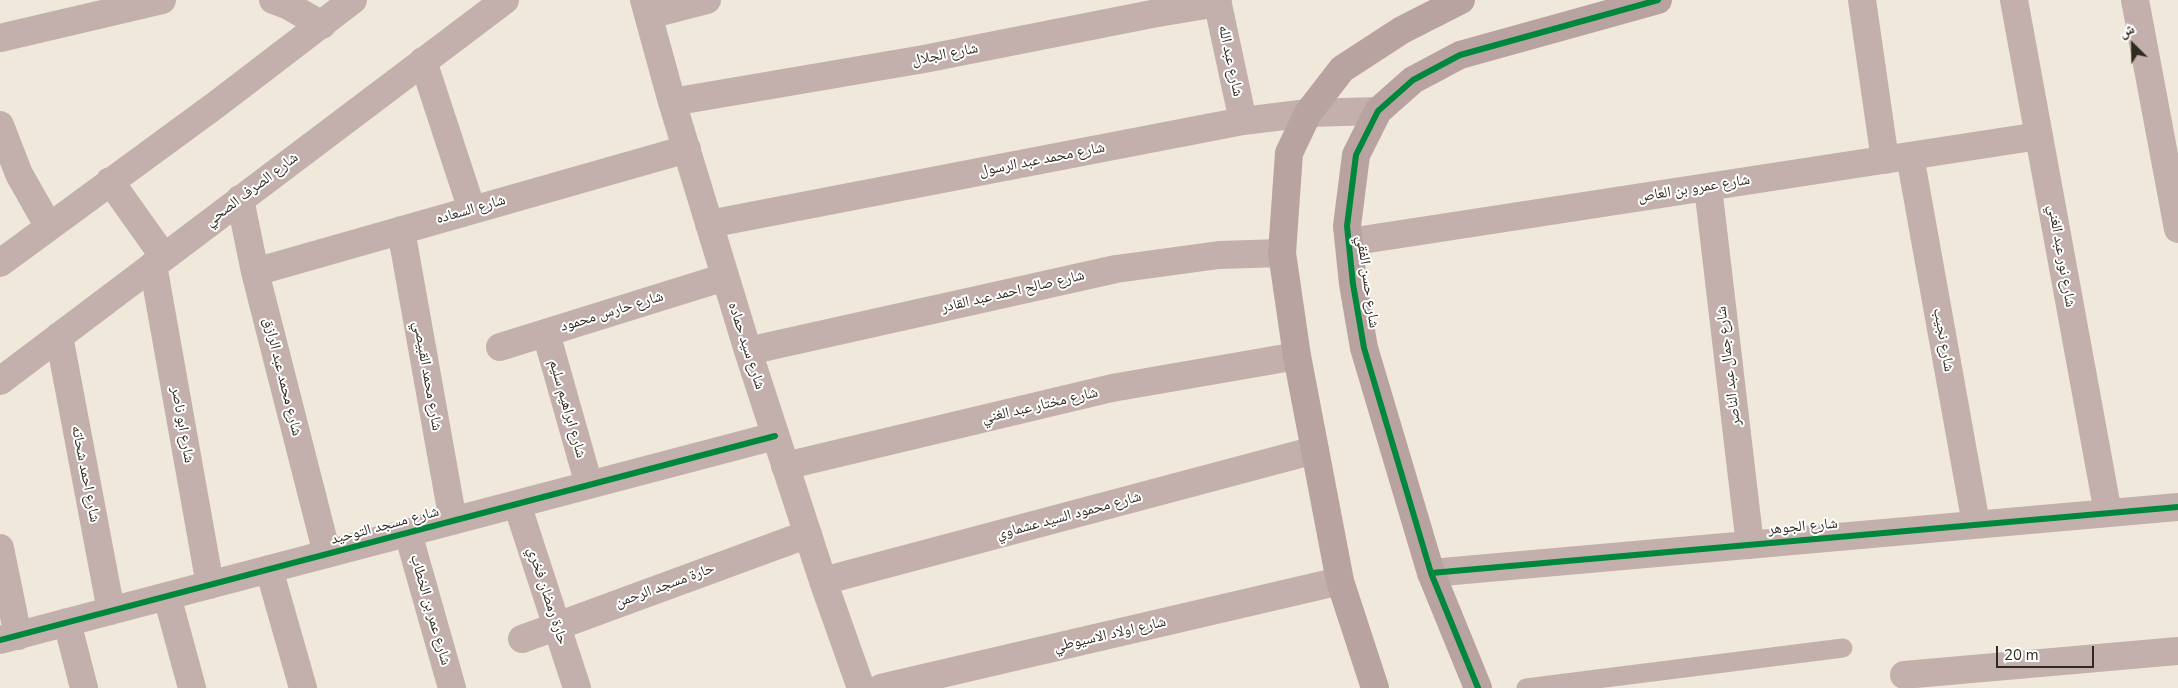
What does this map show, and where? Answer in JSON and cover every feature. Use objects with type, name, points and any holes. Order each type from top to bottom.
[{"type":"street","points":[[0,38],[162,0]]},
{"type":"street","points":[[273,0],[289,6],[322,25]]},
{"type":"street","points":[[0,263],[322,25],[353,0]]},
{"type":"street","name":"شارع الصرف الصحي","points":[[0,380],[505,0]]},
{"type":"street","points":[[647,8],[707,0]]},
{"type":"street","points":[[1375,688],[1340,581],[1297,356],[1282,253],[1289,153],[1308,113],[1342,69],[1402,30],[1461,0]]},
{"type":"street","name":"شارع حسن الفقي","points":[[1478,688],[1431,572],[1364,348],[1353,284],[1347,226],[1356,155],[1378,111],[1413,80],[1460,55],[1658,0]]},
{"type":"street","name":"شارع نجيب","points":[[1862,0],[1976,524]]},
{"type":"street","name":"شارع نور عبد الغني","points":[[2014,0],[2108,513]]},
{"type":"street","points":[[2135,0],[2178,229]]},
{"type":"street","name":"شارع الجلال","points":[[672,102],[924,59],[1218,1]]},
{"type":"street","name":"شارع عبد الله","points":[[1218,1],[1244,121]]},
{"type":"street","name":"شارع سيد حماده","points":[[647,8],[672,102],[748,351],[823,582],[861,688]]},
{"type":"street","points":[[423,61],[472,210]]},
{"type":"street","name":"شارع محمد عبد الرسول","points":[[709,224],[1244,121],[1308,113],[1378,111]]},
{"type":"street","points":[[0,125],[19,174],[49,226]]},
{"type":"street","name":"شارع عمرو بن العاص","points":[[1349,242],[2040,136]]},
{"type":"street","name":"شارع السعاده","points":[[255,272],[687,149]]},
{"type":"street","points":[[110,181],[159,261]]},
{"type":"street","name":"شارع جمال عبد الناصر","points":[[1708,187],[1750,545]]},
{"type":"street","name":"شارع محمد عبد الرازق","points":[[240,199],[255,272],[327,554]]},
{"type":"street","name":"شارع محمد القبيصي","points":[[401,230],[453,521]]},
{"type":"street","name":"شارع صالح احمد عبد القادر","points":[[748,351],[1116,270],[1219,255],[1282,253]]},
{"type":"street","name":"شارع ابو ناصر","points":[[159,261],[210,584]]},
{"type":"street","name":"شارع حارس محمود","points":[[500,347],[725,277]]},
{"type":"street","name":"شارع ابراهيم سليم","points":[[546,333],[589,486]]},
{"type":"street","name":"شارع احمد شحاته","points":[[59,336],[111,611]]},
{"type":"street","name":"شارع مختار عبد الغني","points":[[785,466],[1112,388],[1297,356]]},
{"type":"street","name":"شارع مسجد التوحيد","points":[[9,638],[775,436]]},
{"type":"street","name":"شارع محمود السيد عشماوي","points":[[823,582],[1315,450]]},
{"type":"street","name":"حارة رمضان فخري","points":[[517,504],[577,688]]},
{"type":"street","name":"شارع الجوهر","points":[[1431,572],[2178,507]]},
{"type":"street","name":"شارع عمر بن الخطاب","points":[[408,533],[452,688]]},
{"type":"street","name":"حارة مسجد الرحمن","points":[[522,639],[808,534]]},
{"type":"street","points":[[0,548],[9,638]]},
{"type":"street","points":[[269,570],[303,688]]},
{"type":"street","name":"شارع اولاد الاسيوطي","points":[[881,688],[1340,581]]},
{"type":"street","points":[[167,596],[192,688]]},
{"type":"street","points":[[67,622],[84,688]]},
{"type":"street","points":[[1904,675],[2178,651]]},
{"type":"lane","points":[[1526,688],[1843,648]]},
{"type":"cycle path","points":[[1478,688],[1431,573],[1364,348],[1353,284],[1347,226],[1356,155],[1378,111],[1413,80],[1460,55],[1658,0]]},
{"type":"cycle path","points":[[0,640],[775,436]]},
{"type":"cycle path","points":[[1431,573],[2178,507]]}]
